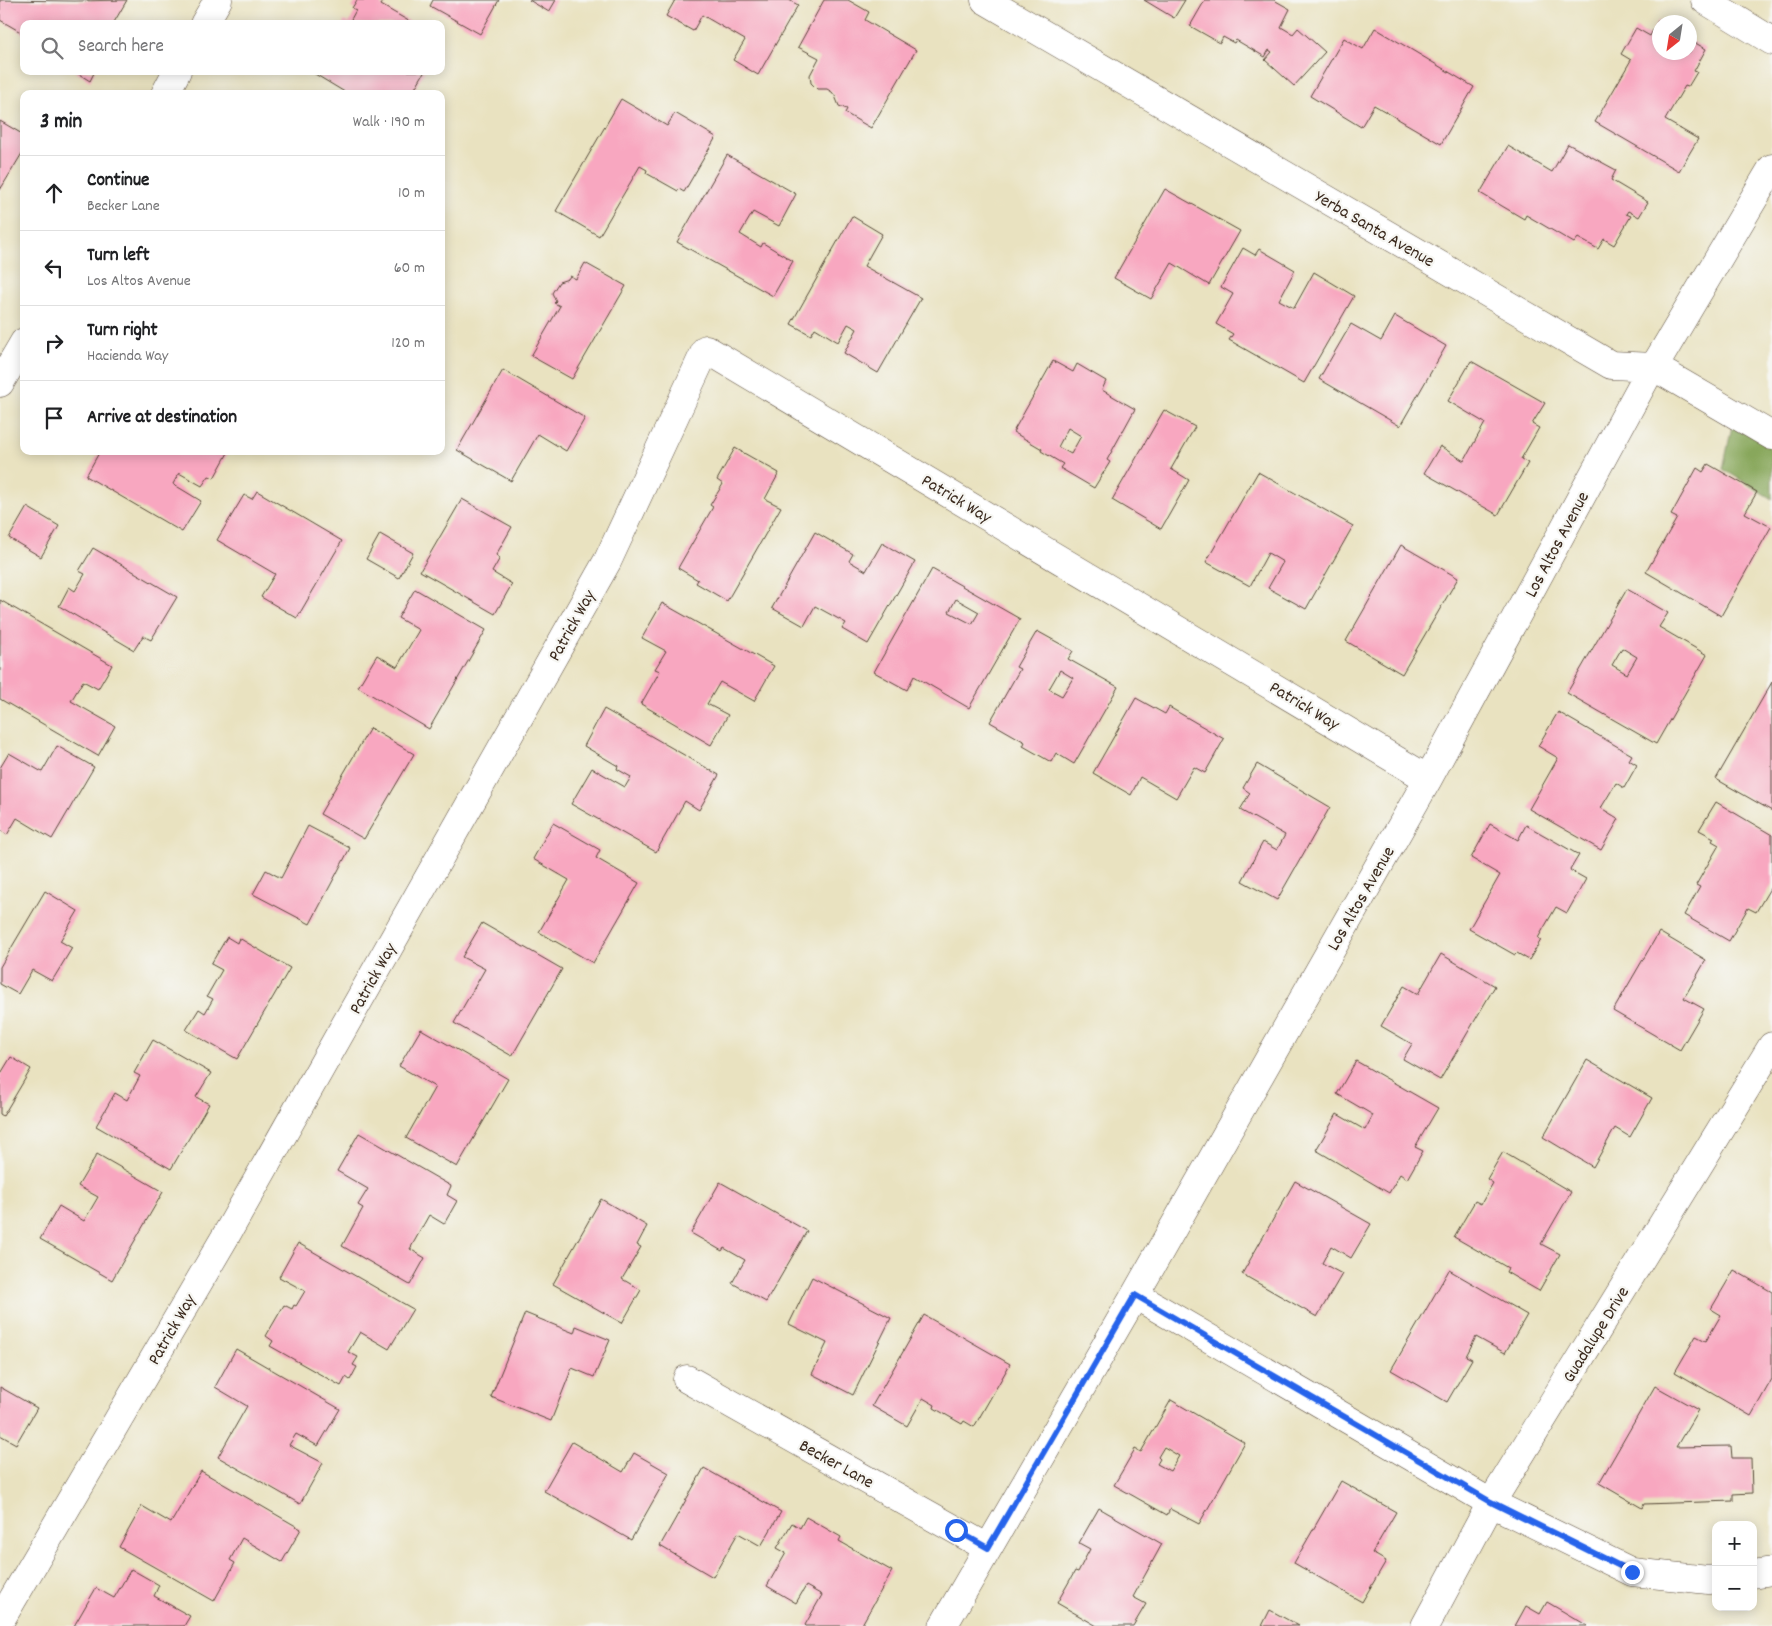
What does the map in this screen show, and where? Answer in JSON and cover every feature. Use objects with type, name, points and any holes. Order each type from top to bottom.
[{"type":"street","points":[[206,20],[218,0]]},
{"type":"street","name":"Yerba Santa Avenue","points":[[985,0],[1611,365],[1654,367],[1772,436]]},
{"type":"street","points":[[1705,0],[1772,41]]},
{"type":"street","points":[[167,90],[176,75]]},
{"type":"street","name":"Los Altos Avenue","points":[[943,1626],[1135,1295],[1428,779],[1648,374],[1654,367],[1772,168]]},
{"type":"street","name":"Patrick Way","points":[[0,1621],[224,1239],[608,560],[706,348],[1428,779]]},
{"type":"street","points":[[0,383],[20,349]]},
{"type":"street","name":"Guadalupe Drive","points":[[1425,1626],[1491,1502],[1772,1046]]},
{"type":"street","points":[[1135,1295],[1491,1502],[1632,1572],[1712,1580]]},
{"type":"street","name":"Becker Lane","points":[[687,1378],[988,1548]]},
{"type":"street","points":[[1757,1573],[1772,1571]]},
{"type":"green space","points":[[1737,402],[1772,425],[1772,499],[1723,469]]},
{"type":"building","points":[[0,0],[127,0],[115,20],[20,20],[20,32],[0,20]]},
{"type":"building","points":[[357,0],[384,0],[381,5],[407,20],[351,20],[356,10],[352,8]]},
{"type":"building","points":[[433,0],[499,0],[480,34],[430,6]]},
{"type":"building","points":[[529,0],[556,0],[549,12]]},
{"type":"building","points":[[675,0],[789,0],[798,5],[758,75],[733,60],[745,40],[702,15],[693,31],[666,16]]},
{"type":"building","points":[[824,0],[848,0],[869,12],[865,20],[916,50],[871,128],[845,113],[847,109],[839,106],[832,92],[827,89],[817,89],[811,83],[810,75],[819,58],[798,47]]},
{"type":"building","points":[[1144,0],[1185,0],[1174,18]]},
{"type":"building","points":[[1205,0],[1274,0],[1290,9],[1281,27],[1293,34],[1298,28],[1325,52],[1294,86],[1265,60],[1272,52],[1269,50],[1265,57],[1236,40],[1234,43],[1223,37],[1220,43],[1190,26]]},
{"type":"building","points":[[1375,28],[1474,87],[1441,144],[1374,105],[1361,127],[1310,96],[1344,38],[1363,49]]},
{"type":"building","points":[[1636,28],[1650,36],[1652,32],[1652,60],[1697,60],[1697,44],[1706,49],[1694,71],[1697,72],[1688,87],[1685,86],[1665,120],[1698,139],[1679,171],[1595,122],[1631,60],[1621,54]]},
{"type":"building","points":[[80,75],[93,75],[90,81]]},
{"type":"building","points":[[317,75],[423,75],[414,90],[341,90]]},
{"type":"building","points":[[621,99],[667,126],[675,113],[716,137],[684,192],[679,189],[678,191],[646,173],[647,170],[640,166],[599,236],[556,211]]},
{"type":"building","points":[[0,121],[20,133],[20,157],[0,190]]},
{"type":"building","points":[[1568,144],[1616,170],[1611,180],[1648,202],[1639,217],[1628,211],[1626,214],[1631,216],[1614,245],[1604,239],[1598,249],[1578,238],[1574,243],[1526,215],[1524,219],[1480,193],[1508,146],[1552,172]]},
{"type":"building","points":[[727,155],[796,194],[779,226],[753,212],[740,234],[761,247],[763,243],[793,261],[773,296],[677,242]]},
{"type":"building","points":[[1165,189],[1240,231],[1209,285],[1172,263],[1151,299],[1114,278]]},
{"type":"building","points":[[852,216],[882,234],[864,266],[921,298],[878,373],[844,353],[857,329],[848,324],[838,342],[815,328],[811,335],[791,324]]},
{"type":"building","points":[[1243,248],[1255,255],[1259,249],[1295,270],[1279,300],[1294,308],[1314,272],[1354,296],[1304,383],[1229,340],[1233,334],[1216,324],[1233,294],[1221,287]]},
{"type":"building","points":[[585,263],[626,286],[572,379],[531,356],[560,306],[554,303],[556,301],[552,293],[559,282],[568,279],[570,276],[576,279]]},
{"type":"building","points":[[1395,316],[1446,346],[1400,426],[1319,379],[1351,324],[1381,341]]},
{"type":"building","points":[[1053,361],[1073,372],[1077,364],[1106,381],[1102,390],[1135,409],[1107,460],[1110,462],[1094,488],[1060,468],[1063,464],[1013,432]],"holes":[[[1068,428],[1081,436],[1071,454],[1058,447]]]},
{"type":"building","points":[[1471,361],[1545,403],[1532,424],[1539,428],[1521,459],[1528,463],[1498,515],[1424,473],[1440,446],[1464,461],[1485,423],[1448,401]]},
{"type":"building","points":[[503,370],[585,418],[566,451],[538,434],[511,481],[457,450]]},
{"type":"building","points":[[1164,410],[1195,427],[1171,469],[1189,480],[1161,529],[1112,500]]},
{"type":"building","points":[[735,448],[779,473],[765,499],[781,507],[727,601],[696,583],[698,580],[678,568],[713,507],[710,505],[723,484],[717,480]]},
{"type":"building","points":[[98,455],[227,455],[214,478],[209,476],[202,486],[179,473],[173,484],[201,501],[182,532],[86,476]]},
{"type":"building","points":[[1708,464],[1757,492],[1745,513],[1771,527],[1721,616],[1646,572],[1677,518],[1671,515],[1697,468],[1703,472]]},
{"type":"building","points":[[1258,472],[1353,526],[1306,609],[1268,588],[1283,562],[1268,553],[1250,586],[1206,562]]},
{"type":"building","points":[[257,491],[342,541],[297,618],[261,597],[275,574],[217,540],[244,495],[252,499]]},
{"type":"building","points":[[462,499],[512,527],[496,555],[500,558],[492,572],[512,584],[495,614],[420,571]]},
{"type":"building","points":[[27,507],[59,526],[41,557],[9,538]]},
{"type":"building","points":[[815,532],[853,554],[849,561],[866,571],[882,543],[915,562],[868,644],[842,629],[846,623],[815,606],[804,626],[772,608]]},
{"type":"building","points":[[380,534],[413,553],[399,578],[366,559]]},
{"type":"building","points":[[1401,545],[1458,578],[1402,674],[1346,641]]},
{"type":"building","points":[[93,548],[177,597],[151,640],[143,636],[134,650],[59,606],[69,587],[75,591],[85,574],[79,571]]},
{"type":"building","points":[[932,569],[1020,619],[969,708],[914,676],[907,690],[874,672]],"holes":[[[956,599],[979,612],[972,624],[949,612]]]},
{"type":"building","points":[[415,589],[486,630],[429,729],[358,687],[377,655],[397,667],[419,630],[398,618]]},
{"type":"building","points":[[1627,589],[1668,613],[1659,627],[1707,655],[1656,744],[1567,693]],"holes":[[[1622,648],[1637,657],[1627,674],[1612,665]]]},
{"type":"building","points":[[0,600],[112,665],[98,689],[83,681],[71,701],[115,726],[98,756],[0,699]]},
{"type":"building","points":[[662,603],[774,666],[754,701],[720,682],[707,704],[728,715],[711,745],[641,704],[660,671],[655,669],[666,651],[642,638]]},
{"type":"building","points":[[1037,631],[1073,651],[1068,659],[1118,687],[1074,764],[1056,753],[1051,762],[1023,746],[1025,742],[990,722],[1020,669],[1016,667]],"holes":[[[1060,670],[1073,678],[1062,696],[1049,689]]]},
{"type":"building","points":[[1772,682],[1772,811],[1716,779]]},
{"type":"building","points":[[1136,698],[1165,714],[1169,707],[1224,739],[1205,773],[1194,767],[1176,798],[1140,777],[1131,795],[1093,773]]},
{"type":"building","points":[[604,709],[719,775],[699,810],[685,801],[656,852],[571,804],[592,768],[625,787],[631,777],[617,769],[618,766],[584,746]]},
{"type":"building","points":[[1558,712],[1632,755],[1629,760],[1637,765],[1624,788],[1616,783],[1601,808],[1619,819],[1601,850],[1529,809],[1558,758],[1538,746]]},
{"type":"building","points":[[370,728],[414,754],[364,839],[320,814]]},
{"type":"building","points":[[57,746],[94,767],[52,839],[17,818],[7,835],[0,830],[0,768],[9,753],[42,772]]},
{"type":"building","points":[[1257,764],[1330,807],[1277,900],[1242,881],[1263,842],[1277,850],[1285,835],[1240,810],[1250,793],[1243,788]]},
{"type":"building","points":[[1716,802],[1772,835],[1772,885],[1756,912],[1748,908],[1729,941],[1684,915],[1700,887],[1696,885],[1719,845],[1712,841],[1714,838],[1699,830]]},
{"type":"building","points":[[553,823],[600,850],[596,858],[639,883],[593,963],[539,932],[569,880],[533,859]]},
{"type":"building","points":[[1490,824],[1518,840],[1526,825],[1579,855],[1570,870],[1586,879],[1567,913],[1556,907],[1538,938],[1541,940],[1529,960],[1517,953],[1515,955],[1469,929],[1500,875],[1471,858]]},
{"type":"building","points":[[308,826],[350,848],[310,924],[253,894],[266,870],[281,878]]},
{"type":"building","points":[[45,891],[78,911],[60,941],[72,948],[52,981],[32,970],[18,994],[0,984],[0,967]]},
{"type":"building","points":[[482,923],[562,969],[512,1056],[454,1023],[485,969],[462,957]]},
{"type":"building","points":[[1659,932],[1706,960],[1684,998],[1704,1009],[1680,1050],[1613,1011]]},
{"type":"building","points":[[227,937],[237,943],[239,938],[290,968],[237,1059],[186,1030],[199,1009],[205,1013],[213,999],[207,996],[222,970],[211,964]]},
{"type":"building","points":[[1441,954],[1495,986],[1440,1080],[1403,1059],[1412,1044],[1381,1026],[1404,986],[1418,994]]},
{"type":"building","points":[[421,1029],[508,1079],[457,1167],[406,1138],[435,1087],[399,1066]]},
{"type":"building","points":[[153,1040],[211,1073],[196,1097],[209,1104],[171,1169],[96,1126],[115,1093],[127,1100],[140,1076],[134,1073]]},
{"type":"building","points":[[11,1057],[31,1069],[3,1116],[0,1114],[0,1075]]},
{"type":"building","points":[[1587,1060],[1652,1098],[1630,1137],[1615,1128],[1593,1167],[1543,1137]]},
{"type":"building","points":[[1356,1061],[1438,1108],[1415,1147],[1423,1151],[1407,1179],[1400,1174],[1389,1193],[1316,1150],[1337,1114],[1365,1130],[1373,1115],[1337,1094]]},
{"type":"building","points":[[359,1133],[451,1186],[447,1195],[457,1201],[444,1224],[429,1215],[410,1249],[425,1258],[410,1285],[342,1246],[363,1208],[358,1205],[368,1189],[337,1171]]},
{"type":"building","points":[[1503,1152],[1571,1192],[1541,1244],[1560,1254],[1539,1291],[1506,1272],[1508,1268],[1454,1237],[1475,1201],[1481,1204],[1493,1183],[1487,1179]]},
{"type":"building","points":[[97,1154],[163,1192],[112,1280],[40,1239],[59,1206],[84,1221],[98,1197],[78,1186]]},
{"type":"building","points":[[1295,1181],[1371,1224],[1351,1258],[1331,1246],[1322,1263],[1342,1274],[1317,1317],[1242,1274]]},
{"type":"building","points":[[720,1182],[807,1231],[766,1302],[732,1283],[745,1260],[724,1248],[722,1251],[691,1233]]},
{"type":"building","points":[[601,1199],[647,1226],[637,1245],[641,1247],[622,1279],[641,1290],[622,1323],[553,1284]]},
{"type":"building","points":[[298,1243],[413,1309],[389,1349],[360,1332],[348,1352],[358,1357],[353,1365],[357,1367],[350,1380],[346,1377],[341,1386],[270,1346],[273,1341],[266,1336],[284,1305],[292,1309],[305,1291],[279,1277]]},
{"type":"building","points":[[1449,1270],[1527,1315],[1505,1353],[1476,1337],[1466,1356],[1472,1359],[1447,1402],[1391,1370]]},
{"type":"building","points":[[1734,1270],[1772,1292],[1772,1379],[1751,1416],[1675,1372],[1696,1336],[1706,1341],[1721,1315],[1711,1309]]},
{"type":"building","points":[[812,1277],[891,1318],[853,1395],[812,1374],[827,1343],[789,1324]]},
{"type":"building","points":[[525,1313],[574,1333],[576,1326],[610,1340],[594,1377],[572,1368],[551,1421],[491,1397]]},
{"type":"building","points":[[924,1315],[1010,1364],[974,1427],[964,1421],[962,1424],[934,1408],[935,1405],[923,1398],[907,1426],[872,1406]]},
{"type":"building","points":[[236,1349],[340,1409],[318,1446],[296,1434],[289,1445],[323,1463],[300,1504],[218,1457],[247,1406],[215,1387]]},
{"type":"building","points":[[1655,1386],[1698,1410],[1676,1447],[1731,1446],[1732,1458],[1751,1458],[1752,1493],[1733,1494],[1733,1501],[1644,1504],[1642,1508],[1599,1483]]},
{"type":"building","points":[[0,1387],[37,1408],[16,1444],[0,1435]]},
{"type":"building","points":[[1171,1400],[1245,1443],[1199,1524],[1170,1509],[1167,1515],[1114,1485],[1135,1449],[1141,1452]],"holes":[[[1164,1447],[1179,1456],[1170,1471],[1157,1464],[1160,1459],[1158,1457]]]},
{"type":"building","points":[[572,1442],[623,1472],[634,1453],[669,1473],[631,1540],[544,1491]]},
{"type":"building","points":[[704,1468],[781,1512],[761,1546],[738,1533],[713,1577],[660,1546]]},
{"type":"building","points":[[201,1471],[301,1529],[282,1562],[242,1538],[230,1560],[235,1563],[214,1601],[119,1547],[142,1506],[171,1523]]},
{"type":"building","points":[[1341,1481],[1396,1512],[1372,1553],[1386,1561],[1362,1602],[1294,1563]]},
{"type":"building","points":[[1099,1508],[1162,1544],[1133,1597],[1146,1604],[1133,1626],[1097,1626],[1057,1603],[1075,1571],[1078,1572],[1090,1549],[1079,1543]]},
{"type":"building","points":[[806,1517],[841,1537],[839,1541],[892,1571],[861,1626],[806,1626],[822,1595],[806,1586],[796,1603],[767,1586],[786,1553],[777,1548],[792,1523],[800,1528]]},
{"type":"building","points":[[131,1569],[159,1585],[154,1596],[190,1616],[184,1626],[74,1626],[96,1588],[114,1598]]},
{"type":"building","points":[[1547,1602],[1588,1626],[1515,1626],[1526,1606],[1540,1614]]},
{"type":"building","points":[[1270,1610],[1299,1626],[1262,1626]]},
{"type":"route","points":[[956,1530],[988,1548],[1135,1295],[1491,1502],[1632,1572]]}]
